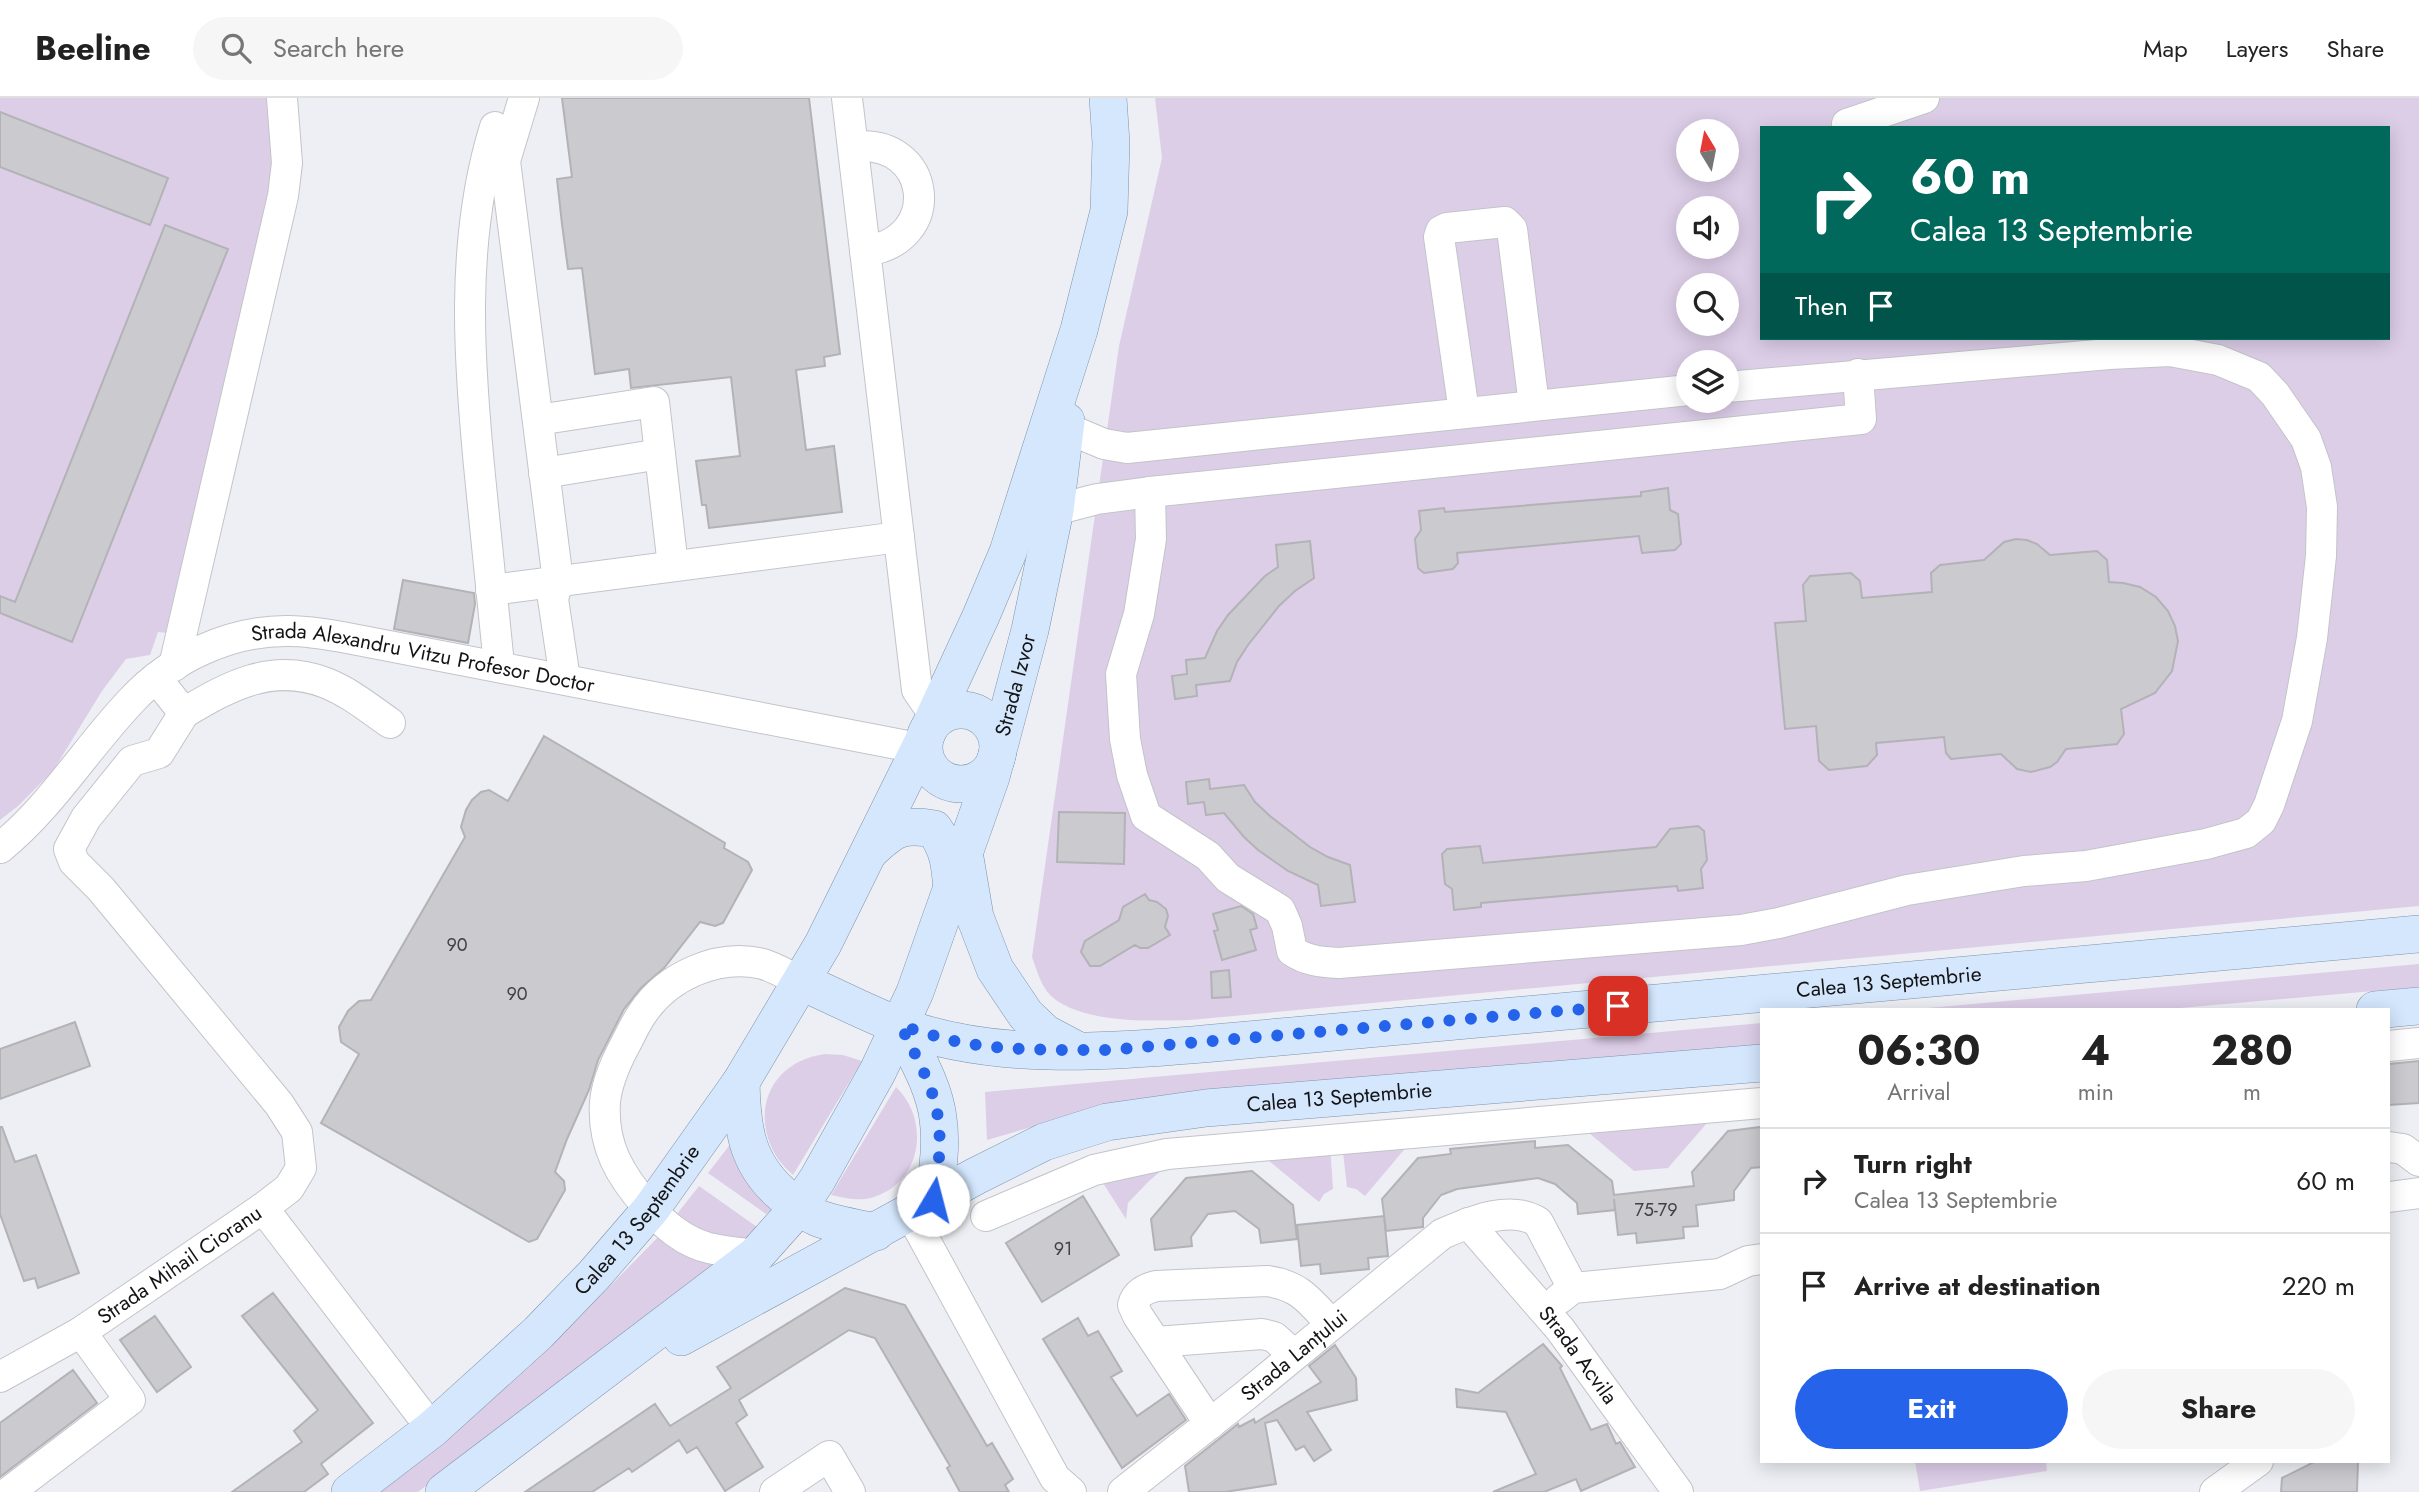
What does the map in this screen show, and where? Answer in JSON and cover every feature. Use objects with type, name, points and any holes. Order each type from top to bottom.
[{"type":"main road","name":"Strada Izvor","points":[[802,982],[927,735],[1008,552],[1079,330],[1109,211],[1111,153],[1108,98]]},
{"type":"main road","name":"Strada Izvor","points":[[901,1026],[958,874],[996,760],[1030,630],[1055,510],[1079,330]]},
{"type":"main road","points":[[948,712],[972,712],[991,725],[998,748],[996,760],[980,779],[956,784],[944,780],[933,772],[927,762],[927,735],[938,718],[948,712]]},
{"type":"main road","points":[[870,850],[888,834],[901,827],[916,826],[934,830],[944,843],[958,874],[995,969],[1026,1015],[1045,1033],[1077,1050]]},
{"type":"main road","name":"Calea 13 Septembrie","points":[[350,1492],[432,1429],[562,1310],[650,1209],[741,1082],[802,982],[901,1026],[958,1041],[1000,1047],[1141,1049],[2419,934]]},
{"type":"main road","points":[[2390,1009],[2419,1006]]},
{"type":"main road","points":[[901,1026],[931,1091],[938,1115],[939,1153],[922,1206]]},
{"type":"main road","points":[[444,1492],[756,1255],[798,1208],[901,1026]]},
{"type":"main road","name":"Calea 13 Septembrie","points":[[876,1232],[1044,1142],[1107,1122],[1220,1107],[1760,1063]]},
{"type":"main road","points":[[741,1082],[742,1114],[747,1139],[755,1163],[770,1183],[798,1208],[818,1218],[876,1232]]},
{"type":"main road","points":[[566,1399],[876,1232]]},
{"type":"street","points":[[184,713],[165,672],[283,196],[287,163],[282,98]]},
{"type":"street","points":[[499,666],[472,397],[470,352],[476,217],[484,171],[504,98]]},
{"type":"street","points":[[524,98],[505,161],[558,581],[553,599],[565,679]]},
{"type":"street","points":[[847,98],[916,690],[927,735]]},
{"type":"street","points":[[1847,124],[1924,98]]},
{"type":"street","points":[[853,147],[868,145],[885,148],[899,156],[911,168],[917,183],[919,200],[916,216],[902,236],[881,249],[866,251]]},
{"type":"street","points":[[1464,412],[1438,237],[1441,231],[1447,228],[1505,222],[1512,229],[1534,405]]},
{"type":"street","points":[[1150,492],[1151,539],[1141,603],[1121,674],[1125,739],[1132,775],[1146,816],[1208,856],[1228,878],[1280,910],[1287,926],[1292,951],[1302,958],[1339,963],[1741,930],[1907,890],[2024,871],[2098,864],[2206,844],[2246,832],[2261,821],[2269,806],[2297,721],[2312,638],[2321,556],[2322,507],[2316,467],[2306,439],[2259,377],[2218,360],[2170,351],[1858,374],[1739,386]]},
{"type":"street","points":[[1055,510],[1097,499],[1150,492],[1861,419],[1858,374]]},
{"type":"street","points":[[1066,428],[1104,444],[1127,448],[1676,391]]},
{"type":"street","points":[[538,420],[654,402],[673,566]]},
{"type":"street","points":[[544,472],[660,454]]},
{"type":"street","points":[[491,590],[899,537]]},
{"type":"street","name":"Strada Alexandru Vitzu Profesor Doctor","points":[[0,848],[61,788],[132,700],[165,672],[188,657],[257,633],[316,633],[565,679],[927,735]]},
{"type":"street","points":[[263,1208],[289,1188],[301,1168],[297,1132],[279,1104],[101,889],[74,862],[69,849],[86,818],[132,761],[159,753],[184,713],[223,689],[261,676],[294,674],[326,683],[390,723]]},
{"type":"street","points":[[756,1255],[708,1248],[676,1234],[650,1209],[627,1182],[617,1164],[610,1144],[605,1101],[615,1066],[643,1013],[677,980],[716,964],[739,962],[764,964],[802,982]]},
{"type":"street","points":[[2390,1046],[2419,1043]]},
{"type":"street","points":[[986,1216],[1094,1170],[1167,1154],[1760,1103]]},
{"type":"street","points":[[2390,1147],[2403,1149],[2419,1161]]},
{"type":"street","points":[[2390,1196],[2419,1193]]},
{"type":"street","points":[[922,1206],[1055,1478],[1071,1492]]},
{"type":"street","name":"Strada Mihail Cioranu","points":[[0,1377],[82,1332],[263,1208],[432,1429]]},
{"type":"street","name":"Strada Lanțului","points":[[1123,1492],[1442,1234],[1468,1223],[1517,1213],[1528,1216],[1538,1222],[1573,1288]]},
{"type":"street","name":"Strada Acvila","points":[[1468,1223],[1545,1310],[1678,1492]]},
{"type":"street","points":[[1545,1310],[1573,1288],[1720,1274],[1748,1261],[1760,1259]]},
{"type":"street","points":[[1210,1424],[1133,1305],[1135,1297],[1156,1286],[1280,1282],[1292,1286],[1307,1298],[1331,1324]]},
{"type":"street","points":[[9,1492],[130,1400],[82,1332]]},
{"type":"street","points":[[1156,1342],[1262,1334],[1274,1337],[1294,1355]]},
{"type":"street","points":[[775,1492],[829,1456],[850,1492]]},
{"type":"street","points":[[2215,1492],[2255,1463]]},
{"type":"shaded area","points":[[0,98],[295,98],[194,636],[158,632],[150,655],[126,659],[102,691],[53,771],[0,820]]},
{"type":"shaded area","points":[[1155,98],[2419,98],[2419,906],[1190,1020],[1118,1019],[1080,1012],[1051,996],[1032,957],[1119,346],[1162,158]]},
{"type":"shaded area","points":[[2419,964],[2419,987],[2180,1008],[1928,1008]]},
{"type":"shaded area","points":[[1760,1023],[1760,1045],[1169,1097],[1101,1107],[987,1140],[985,1092]]},
{"type":"shaded area","points":[[825,1054],[843,1055],[862,1061],[793,1175],[778,1159],[769,1141],[765,1107],[778,1078],[806,1059]]},
{"type":"shaded area","points":[[896,1087],[914,1116],[917,1132],[916,1148],[903,1178],[874,1197],[858,1199],[831,1195]]},
{"type":"shaded area","points":[[1714,1115],[1668,1168],[1634,1171],[1582,1127]]},
{"type":"shaded area","points":[[1414,1138],[1365,1196],[1356,1189],[1347,1187],[1342,1144]]},
{"type":"shaded area","points":[[732,1142],[772,1209],[766,1214],[708,1173]]},
{"type":"shaded area","points":[[1330,1145],[1333,1189],[1324,1194],[1319,1202],[1258,1152]]},
{"type":"shaded area","points":[[1174,1160],[1128,1203],[1126,1219],[1101,1180]]},
{"type":"shaded area","points":[[699,1186],[760,1229],[747,1239],[723,1243],[673,1219]]},
{"type":"shaded area","points":[[664,1231],[725,1261],[418,1492],[374,1492],[570,1327]]},
{"type":"shaded area","points":[[1915,1463],[2046,1463],[2047,1471],[1920,1491]]},
{"type":"building","points":[[562,98],[809,98],[840,354],[824,357],[825,366],[796,370],[806,450],[834,446],[842,512],[709,528],[706,505],[702,505],[696,461],[740,456],[731,377],[631,388],[629,369],[595,374],[582,268],[568,269],[562,224],[557,179],[572,177]]},
{"type":"building","points":[[0,112],[168,178],[150,225],[0,167]]},
{"type":"building","points":[[165,225],[228,249],[72,642],[0,613],[0,596],[15,602]]},
{"type":"building","points":[[1668,488],[1670,510],[1678,514],[1681,544],[1675,550],[1642,553],[1639,536],[1457,553],[1458,563],[1453,569],[1424,573],[1418,568],[1415,539],[1421,530],[1419,511],[1444,508],[1445,512],[1641,496],[1641,492]]},
{"type":"building","points":[[2016,539],[2037,544],[2050,555],[2097,551],[2107,560],[2109,582],[2140,587],[2156,597],[2168,611],[2178,641],[2172,671],[2155,693],[2121,709],[2124,734],[2117,744],[2066,749],[2050,767],[2031,772],[2017,769],[2001,754],[1951,759],[1946,753],[1944,737],[1876,743],[1877,755],[1867,766],[1829,770],[1819,761],[1816,726],[1785,729],[1775,623],[1806,621],[1803,585],[1810,576],[1851,573],[1860,581],[1862,598],[1932,592],[1931,573],[1940,565],[1984,560],[2004,542]]},
{"type":"building","points":[[1310,541],[1314,578],[1279,606],[1248,645],[1237,662],[1230,681],[1196,685],[1197,696],[1175,699],[1172,676],[1187,674],[1186,660],[1205,658],[1217,631],[1228,615],[1265,576],[1278,567],[1276,545]]},
{"type":"building","points":[[403,580],[474,593],[475,604],[468,643],[394,629]]},
{"type":"building","points":[[544,736],[725,843],[724,848],[748,862],[752,870],[723,923],[715,926],[700,922],[664,968],[641,988],[624,1009],[598,1060],[589,1090],[555,1172],[564,1181],[565,1190],[537,1239],[529,1242],[321,1123],[359,1054],[341,1042],[339,1027],[348,1011],[359,1001],[371,1000],[465,837],[461,827],[472,800],[481,792],[489,790],[508,801]]},
{"type":"building","points":[[1209,779],[1210,789],[1244,785],[1255,802],[1310,847],[1350,865],[1355,902],[1321,906],[1318,885],[1288,871],[1258,850],[1224,813],[1206,815],[1204,802],[1188,804],[1186,782]]},
{"type":"building","points":[[1059,812],[1125,813],[1124,864],[1057,862]]},
{"type":"building","points":[[1698,826],[1704,831],[1707,860],[1701,869],[1703,888],[1678,891],[1677,886],[1481,903],[1481,907],[1454,910],[1452,889],[1445,884],[1442,854],[1447,849],[1480,846],[1483,863],[1656,847],[1670,829]]},
{"type":"building","points":[[1145,894],[1149,900],[1166,909],[1168,916],[1165,927],[1170,935],[1148,948],[1135,945],[1100,966],[1090,966],[1081,952],[1085,941],[1119,920],[1123,907]]},
{"type":"building","points":[[1241,906],[1253,914],[1257,928],[1250,930],[1256,950],[1222,960],[1214,931],[1218,930],[1213,914]]},
{"type":"building","points":[[1229,970],[1231,997],[1212,998],[1211,972]]},
{"type":"building","points":[[75,1022],[90,1066],[0,1099],[0,1049]]},
{"type":"building","points":[[2419,1061],[2419,1103],[2390,1105],[2390,1064]]},
{"type":"building","points":[[0,1127],[15,1162],[36,1155],[79,1273],[38,1288],[35,1278],[24,1281],[0,1214]]},
{"type":"building","points":[[1760,1127],[1760,1167],[1751,1168],[1734,1191],[1734,1200],[1696,1205],[1698,1226],[1683,1227],[1684,1238],[1637,1243],[1636,1233],[1618,1235],[1614,1199],[1615,1210],[1578,1214],[1577,1203],[1555,1184],[1538,1178],[1457,1189],[1441,1195],[1423,1218],[1423,1227],[1386,1231],[1382,1199],[1418,1158],[1451,1154],[1450,1149],[1535,1141],[1535,1148],[1568,1145],[1612,1181],[1614,1195],[1694,1186],[1692,1172],[1728,1131]]},
{"type":"building","points":[[1252,1171],[1293,1205],[1297,1239],[1261,1243],[1259,1229],[1235,1211],[1208,1214],[1191,1237],[1192,1246],[1155,1250],[1151,1219],[1186,1178]]},
{"type":"building","points":[[1083,1196],[1119,1255],[1042,1302],[1006,1243]]},
{"type":"building","points":[[1384,1216],[1388,1256],[1368,1258],[1369,1269],[1321,1274],[1320,1264],[1301,1266],[1297,1225]]},
{"type":"building","points":[[845,1288],[905,1305],[987,1446],[992,1443],[1013,1479],[1005,1485],[1009,1492],[960,1492],[947,1468],[950,1466],[875,1338],[849,1330],[739,1400],[747,1415],[736,1423],[763,1467],[725,1491],[697,1447],[687,1453],[679,1440],[632,1472],[629,1468],[592,1492],[525,1492],[655,1404],[670,1426],[731,1388],[717,1367]]},
{"type":"building","points":[[273,1293],[373,1423],[321,1464],[328,1474],[304,1492],[232,1492],[302,1442],[294,1431],[318,1410],[242,1316]]},
{"type":"building","points":[[155,1316],[191,1367],[157,1392],[120,1340]]},
{"type":"building","points":[[1078,1318],[1088,1336],[1098,1331],[1122,1371],[1111,1377],[1137,1416],[1169,1394],[1186,1420],[1122,1468],[1043,1339]]},
{"type":"building","points":[[1543,1344],[1562,1366],[1560,1368],[1591,1430],[1607,1424],[1616,1444],[1620,1442],[1635,1467],[1581,1491],[1576,1479],[1544,1492],[1493,1492],[1536,1474],[1506,1412],[1457,1407],[1456,1389],[1478,1393]]},
{"type":"building","points":[[1335,1345],[1356,1378],[1357,1400],[1307,1412],[1331,1450],[1314,1461],[1304,1446],[1296,1450],[1277,1420],[1265,1423],[1276,1484],[1225,1492],[1189,1492],[1185,1466],[1238,1424],[1239,1427],[1254,1419],[1255,1423],[1321,1382],[1309,1366]]},
{"type":"building","points":[[73,1370],[97,1403],[0,1477],[0,1423]]},
{"type":"building","points":[[2312,1463],[2358,1463],[2357,1492],[2281,1492],[2282,1478]]},
{"type":"route","points":[[933,1200],[939,1153],[938,1115],[931,1091],[901,1026],[958,1041],[1000,1047],[1108,1050],[1203,1044],[1618,1006]]}]
